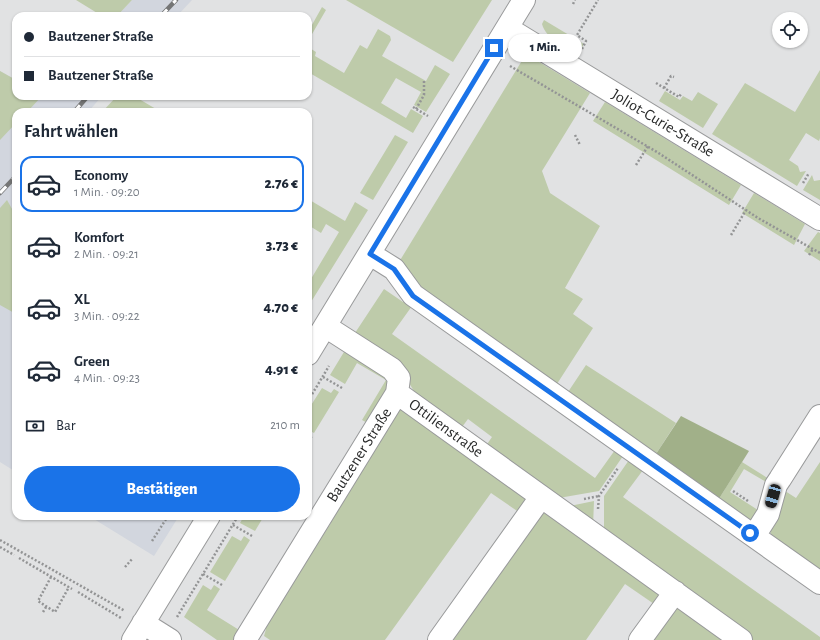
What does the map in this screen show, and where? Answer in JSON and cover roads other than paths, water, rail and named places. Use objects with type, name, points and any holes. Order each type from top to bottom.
[{"type":"street","points":[[312,347],[524,0]]},
{"type":"street","name":"Joliot-Curie-Straße","points":[[507,28],[820,219]]},
{"type":"street","points":[[370,254],[394,269],[413,296],[820,583]]},
{"type":"street","name":"Ottilienstraße","points":[[325,326],[392,369],[399,378],[397,393],[741,640]]},
{"type":"street","name":"Bautzener Straße","points":[[245,640],[397,393]]},
{"type":"street","points":[[754,536],[768,514],[780,479],[820,416]]},
{"type":"street","points":[[439,640],[541,497]]},
{"type":"street","points":[[170,640],[132,624],[206,520]]},
{"type":"street","points":[[640,640],[675,592]]},
{"type":"railway","points":[[165,12],[176,0]]},
{"type":"railway","points":[[78,108],[84,100]]},
{"type":"railway","points":[[0,193],[12,180]]}]
